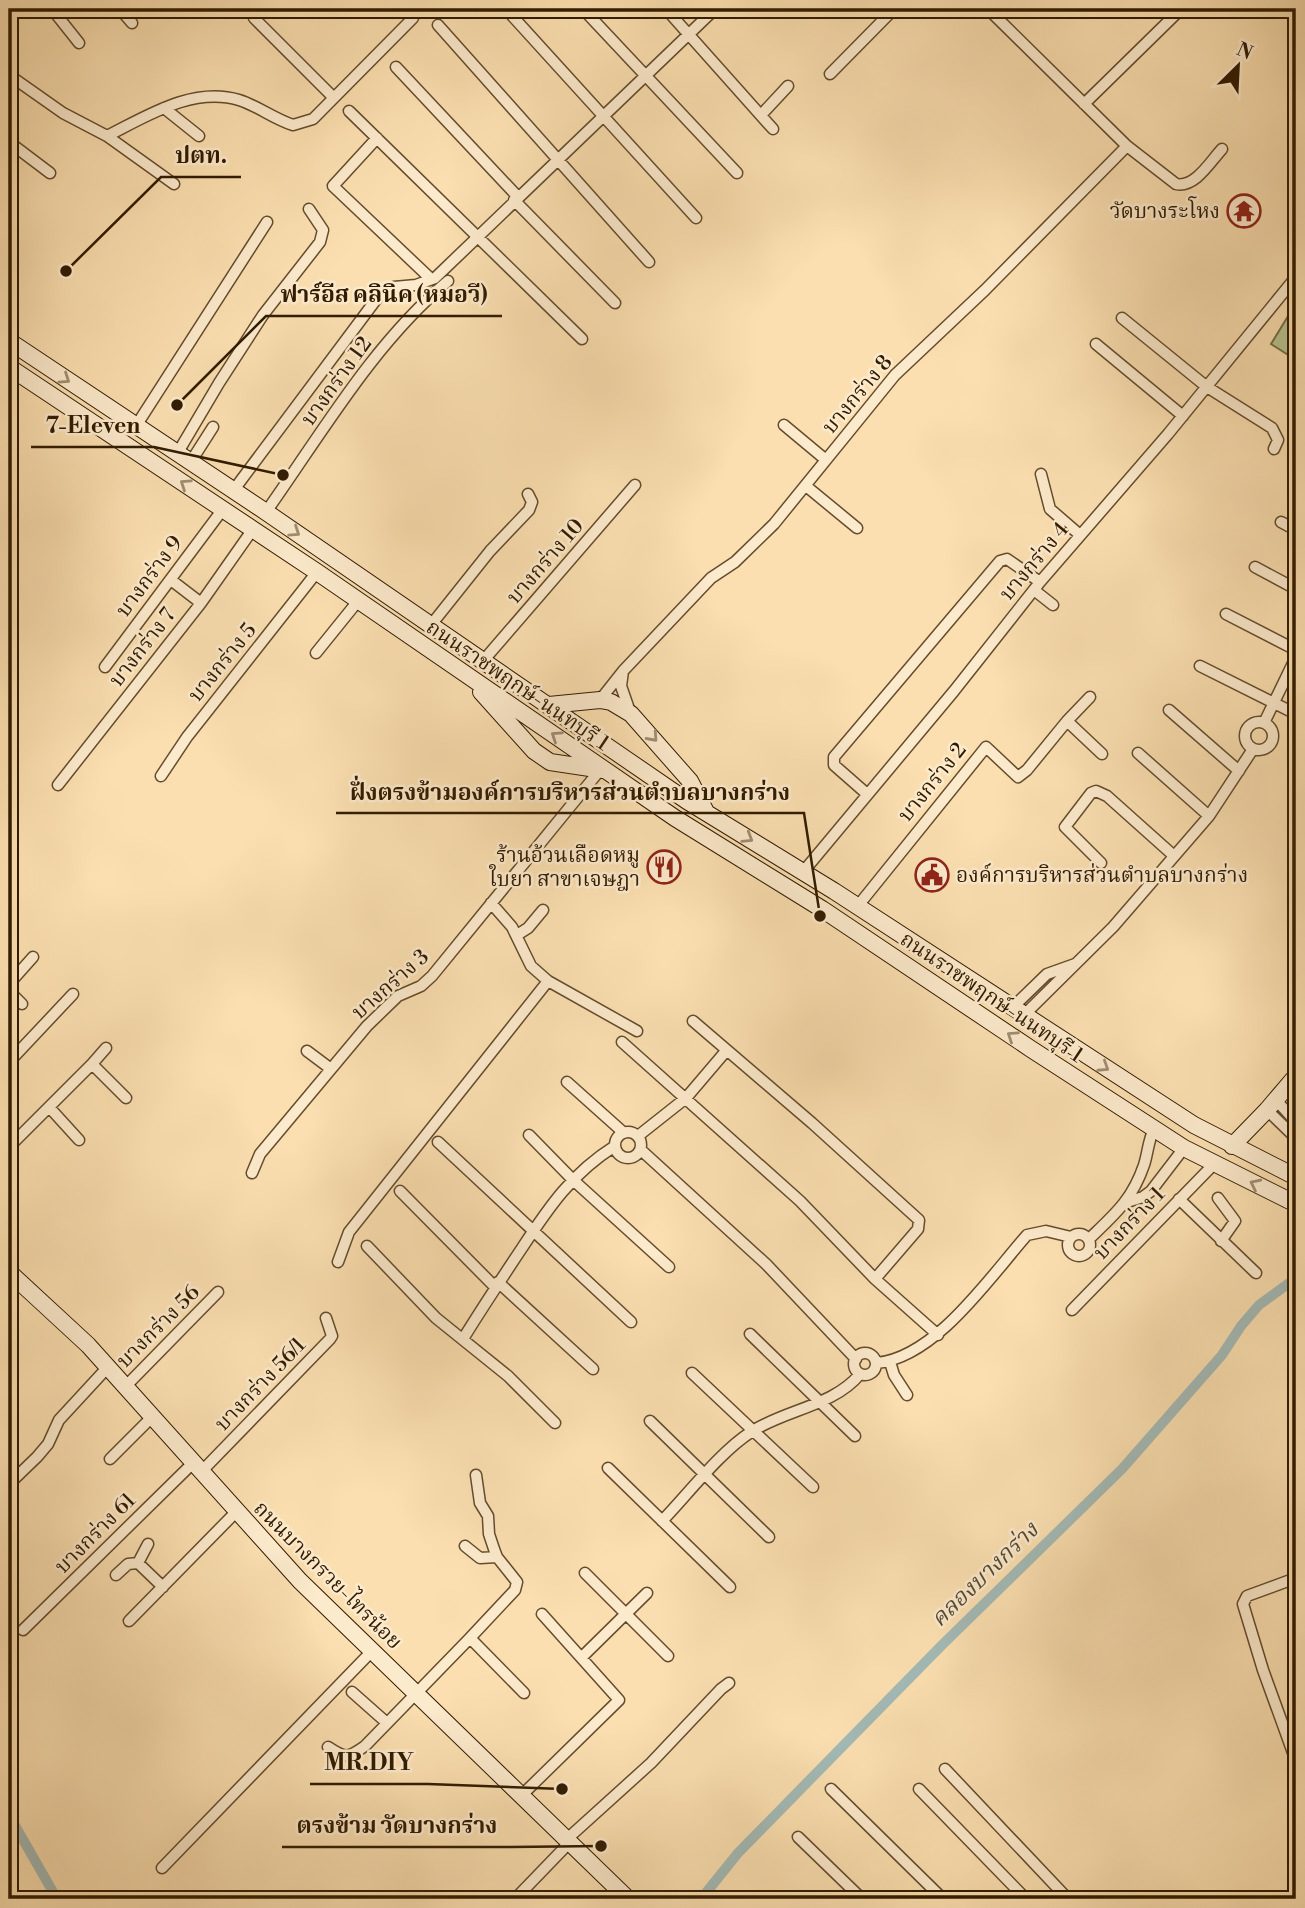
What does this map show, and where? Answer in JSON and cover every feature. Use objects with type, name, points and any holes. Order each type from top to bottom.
[{"type":"main road","name":"ถนนราชพฤกษ์-นนทบุรี 1","points":[[9,341],[266,512],[706,813],[803,872],[1194,1125],[1296,1177]]},
{"type":"main road","name":"ถนนราชพฤกษ์-นนทบุรี 1","points":[[9,367],[317,572],[675,818],[822,909],[1154,1129],[1214,1164],[1296,1204]]},
{"type":"main road","points":[[460,670],[534,751],[550,762],[603,770]]},
{"type":"main road","points":[[549,705],[600,700],[611,702],[631,714],[690,781],[706,813]]},
{"type":"main road","points":[[1232,1146],[1296,1076]]},
{"type":"main road","name":"ถนนบางกรวย-ไทรน้อย","points":[[9,1272],[80,1338],[290,1571],[628,1899]]},
{"type":"street","points":[[52,9],[79,43]]},
{"type":"street","points":[[120,9],[132,23]]},
{"type":"street","points":[[506,9],[696,218]]},
{"type":"street","points":[[583,9],[737,173]]},
{"type":"street","points":[[666,9],[773,129]]},
{"type":"street","points":[[233,491],[379,297],[394,287],[416,285],[431,279],[715,9]]},
{"type":"street","points":[[830,74],[894,9]]},
{"type":"street","points":[[989,9],[1127,146],[1180,185],[1193,181],[1222,149]]},
{"type":"street","points":[[1084,104],[1181,9]]},
{"type":"street","points":[[254,18],[333,97]]},
{"type":"street","points":[[107,135],[164,108],[203,96],[248,103],[275,119],[293,125],[313,119],[413,18]]},
{"type":"street","points":[[438,26],[649,262]]},
{"type":"street","points":[[396,66],[615,303]]},
{"type":"street","points":[[9,75],[63,113],[107,135],[174,184]]},
{"type":"street","points":[[761,115],[788,86]]},
{"type":"street","points":[[164,108],[199,136]]},
{"type":"street","points":[[349,111],[582,339]]},
{"type":"street","points":[[377,138],[333,186],[431,279]]},
{"type":"street","points":[[9,142],[50,173]]},
{"type":"street","name":"บางกร่าง 8","points":[[600,700],[623,671],[711,578],[735,562],[757,541],[806,486],[895,375],[985,290],[1127,146]]},
{"type":"street","points":[[183,459],[219,383],[263,316],[320,242],[323,230],[310,209]]},
{"type":"street","points":[[136,426],[267,222]]},
{"type":"street","name":"บางกร่าง 4","points":[[803,872],[954,691],[1037,586],[1183,416],[1296,277]]},
{"type":"street","name":"บางกร่าง 12","points":[[266,512],[357,381],[406,321],[448,281]]},
{"type":"street","points":[[1122,318],[1207,387],[1272,428],[1278,440],[1274,449]]},
{"type":"street","points":[[1096,344],[1183,416]]},
{"type":"street","points":[[784,425],[827,460]]},
{"type":"street","points":[[183,459],[213,427]]},
{"type":"street","points":[[1041,474],[1050,509],[1080,535]]},
{"type":"street","name":"บางกร่าง 10","points":[[483,661],[635,485]]},
{"type":"street","points":[[806,486],[857,528]]},
{"type":"street","points":[[431,625],[472,572],[529,510],[532,502],[528,494]]},
{"type":"street","name":"บางกร่าง 9","points":[[105,667],[223,509]]},
{"type":"street","points":[[1281,522],[1296,530]]},
{"type":"street","name":"บางกร่าง 7","points":[[58,785],[201,603],[253,530]]},
{"type":"street","points":[[867,794],[834,765],[834,758],[1000,561],[1007,559],[1037,586],[1053,605]]},
{"type":"street","points":[[1255,567],[1296,589]]},
{"type":"street","name":"บางกร่าง 5","points":[[160,776],[187,737],[317,572]]},
{"type":"street","points":[[171,580],[201,603]]},
{"type":"street","points":[[316,653],[358,601]]},
{"type":"street","points":[[1226,614],[1296,650]]},
{"type":"street","points":[[1264,723],[1296,657]]},
{"type":"street","points":[[1200,666],[1296,714]]},
{"type":"street","points":[[623,671],[623,698],[631,714]]},
{"type":"street","points":[[1090,696],[1067,721],[1102,754]]},
{"type":"street","points":[[1170,710],[1239,771]]},
{"type":"street","name":"บางกร่าง 2","points":[[857,907],[986,747],[1018,776],[1027,770],[1067,721]]},
{"type":"street","points":[[1254,723],[1264,723],[1272,728],[1273,742],[1262,751],[1253,749],[1246,741],[1246,731],[1254,723]]},
{"type":"street","points":[[1019,1011],[1047,974],[1077,963],[1113,927],[1209,816],[1253,749]]},
{"type":"street","points":[[1138,753],[1209,816]]},
{"type":"street","points":[[577,768],[583,783],[582,792]]},
{"type":"street","name":"บางกร่าง 3","points":[[252,1173],[260,1154],[331,1069],[390,1003],[421,986],[432,976],[582,792],[603,770]]},
{"type":"street","points":[[1101,863],[1065,827],[1091,793],[1096,791],[1107,796],[1173,855]]},
{"type":"street","points":[[491,903],[517,935],[523,954],[531,966],[548,981],[637,1031]]},
{"type":"street","points":[[517,935],[528,928],[543,910]]},
{"type":"street","points":[[9,984],[33,957]]},
{"type":"street","points":[[338,1262],[349,1232],[357,1220],[548,981]]},
{"type":"street","points":[[9,991],[22,1004]]},
{"type":"street","points":[[9,1062],[73,994]]},
{"type":"street","points":[[693,1021],[919,1220],[918,1229],[875,1279]]},
{"type":"street","points":[[622,1042],[800,1201],[875,1279],[938,1335]]},
{"type":"street","points":[[9,1147],[106,1048]]},
{"type":"street","points":[[307,1051],[331,1069]]},
{"type":"street","points":[[638,1136],[686,1098],[726,1051]]},
{"type":"street","points":[[92,1064],[126,1098]]},
{"type":"street","points":[[567,1082],[624,1133]]},
{"type":"street","points":[[1272,1105],[1296,1122]]},
{"type":"street","points":[[1272,1105],[1296,1138]]},
{"type":"street","points":[[49,1107],[79,1140]]},
{"type":"street","points":[[1089,1238],[1127,1202],[1146,1158],[1149,1138],[1154,1129]]},
{"type":"street","points":[[624,1133],[638,1136],[642,1145],[633,1158],[626,1159],[621,1156],[615,1146],[616,1140],[624,1133]]},
{"type":"street","points":[[529,1135],[572,1179],[670,1267]]},
{"type":"street","points":[[438,1142],[631,1322]]},
{"type":"street","points":[[463,1339],[534,1229],[572,1179],[597,1157],[615,1146]]},
{"type":"street","points":[[1127,1202],[1143,1197],[1151,1191],[1184,1147]]},
{"type":"street","points":[[641,1150],[766,1264],[856,1359]]},
{"type":"street","points":[[1146,1158],[1168,1167]]},
{"type":"street","name":"บางกร่าง 1","points":[[1072,1310],[1214,1164]]},
{"type":"street","points":[[400,1191],[497,1284],[593,1369]]},
{"type":"street","points":[[1218,1198],[1235,1221],[1221,1241]]},
{"type":"street","points":[[1179,1199],[1256,1273]]},
{"type":"street","points":[[877,1363],[890,1362],[938,1335],[1027,1235],[1046,1231],[1070,1237],[1079,1233],[1089,1238]]},
{"type":"street","points":[[1070,1237],[1069,1251],[1079,1256],[1090,1249],[1089,1238]]},
{"type":"street","points":[[367,1246],[436,1318],[508,1376],[555,1423]]},
{"type":"street","name":"บางกร่าง 56","points":[[125,1387],[218,1293]]},
{"type":"street","name":"บางกร่าง 56/1","points":[[197,1468],[330,1339],[332,1336],[326,1318]]},
{"type":"street","points":[[750,1334],[855,1436]]},
{"type":"street","points":[[860,1374],[855,1367],[856,1359],[861,1354],[872,1355],[877,1363]]},
{"type":"street","points":[[890,1362],[894,1375],[907,1395]]},
{"type":"street","points":[[662,1521],[741,1439],[752,1431],[847,1387],[860,1374],[873,1372],[877,1363]]},
{"type":"street","points":[[9,1484],[48,1444],[59,1420],[107,1368]]},
{"type":"street","points":[[692,1373],[813,1487]]},
{"type":"street","points":[[110,1458],[152,1417]]},
{"type":"street","points":[[650,1421],[769,1537]]},
{"type":"street","name":"บางกร่าง 61","points":[[23,1630],[197,1468]]},
{"type":"street","points":[[608,1468],[730,1587]]},
{"type":"street","points":[[328,1747],[340,1754],[351,1756],[365,1746],[501,1606],[517,1586],[514,1576],[497,1557],[489,1534],[488,1516],[480,1503],[476,1475]]},
{"type":"street","points":[[129,1621],[236,1512]]},
{"type":"street","points":[[138,1563],[148,1544]]},
{"type":"street","points":[[465,1546],[480,1558],[497,1557]]},
{"type":"street","points":[[116,1575],[128,1564],[138,1563],[163,1587]]},
{"type":"street","points":[[585,1573],[668,1656]]},
{"type":"street","points":[[1296,1578],[1247,1596],[1243,1604],[1263,1670],[1296,1761]]},
{"type":"street","points":[[582,1657],[647,1593]]},
{"type":"street","points":[[522,1794],[618,1702],[618,1697],[542,1614]]},
{"type":"street","points":[[470,1638],[524,1693]]},
{"type":"street","points":[[162,1868],[372,1651]]},
{"type":"street","points":[[516,1899],[568,1840],[651,1763],[729,1683]]},
{"type":"street","points":[[352,1692],[387,1723]]},
{"type":"street","points":[[945,1769],[1068,1899]]},
{"type":"street","points":[[831,1789],[943,1899]]},
{"type":"street","points":[[919,1789],[1026,1899]]},
{"type":"street","points":[[798,1837],[862,1899]]},
{"type":"green space","points":[[1296,303],[1296,360],[1271,344]]},
{"type":"waterway","name":"คลองบางกร่าง","points":[[701,1899],[738,1853],[942,1645],[1122,1469],[1222,1355],[1259,1305],[1296,1278]]},
{"type":"waterway","points":[[9,1815],[57,1899]]},
{"type":"place","name":"วัดบางระโหง","points":[[1244,211]]},
{"type":"place","name":"ปตท.","points":[[66,271]]},
{"type":"place","name":"ฟาร์อีส คลินิค (หมอวี)","points":[[177,405]]},
{"type":"place","name":"7-Eleven","points":[[283,475]]},
{"type":"place","name":"ร้านอ้วนเลือดหมู ใบยา สาขาเจษฎา","points":[[664,867]]},
{"type":"place","name":"องค์การบริหารส่วนตำบลบางกร่าง","points":[[932,875]]},
{"type":"place","name":"ฝั่งตรงข้ามองค์การบริหารส่วนตำบลบางกร่าง","points":[[820,916]]},
{"type":"place","name":"MR.DIY","points":[[562,1789]]},
{"type":"place","name":"ตรงข้าม วัดบางกร่าง","points":[[601,1846]]}]
